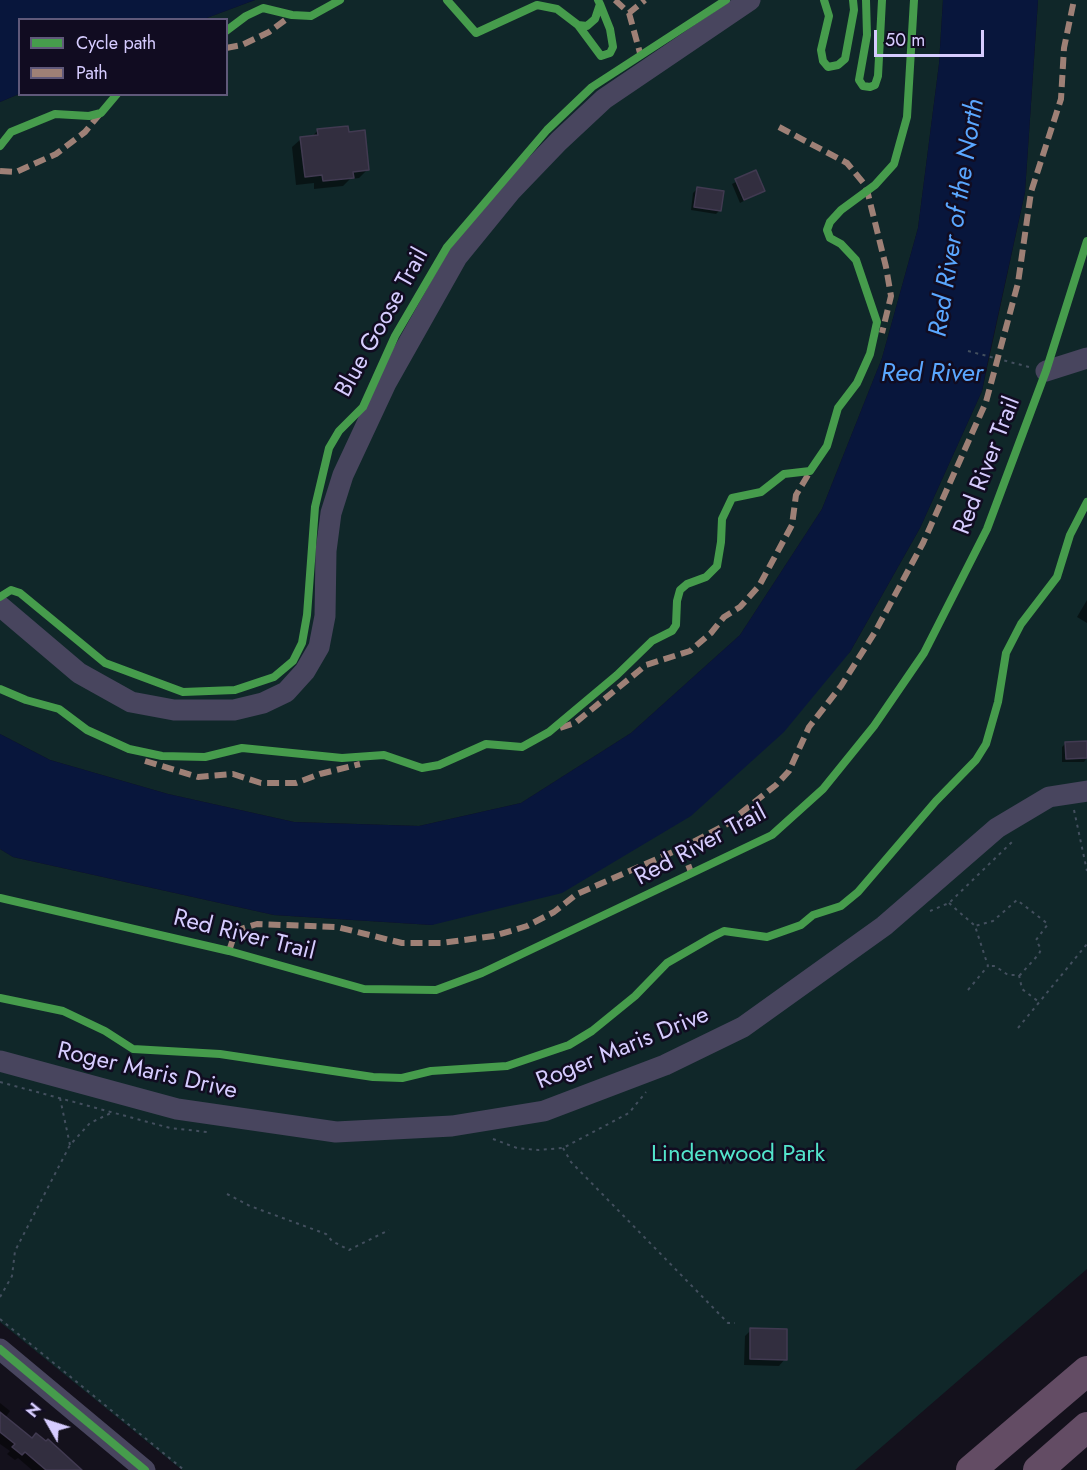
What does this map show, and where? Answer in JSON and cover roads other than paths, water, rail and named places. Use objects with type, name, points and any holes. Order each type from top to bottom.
[{"type":"highway","points":[[971,1470],[1087,1371]]},
{"type":"highway","points":[[1038,1470],[1087,1427]]},
{"type":"street","points":[[0,606],[79,673],[131,702],[174,710],[234,710],[263,703],[285,692],[305,671],[319,647],[325,616],[326,551],[331,513],[343,475],[386,383],[457,257],[510,192],[604,99],[750,0]]},
{"type":"street","points":[[1046,371],[1087,358]]},
{"type":"street","name":"Roger Maris Drive","points":[[0,1061],[177,1109],[336,1132],[452,1126],[544,1111],[665,1065],[743,1027],[884,926],[997,828],[1049,797],[1080,792]]},
{"type":"street","points":[[0,1349],[145,1470]]},
{"type":"water","points":[[0,0],[255,0],[207,18],[18,18],[18,94],[0,102]]},
{"type":"water","name":"Red River","points":[[943,0],[1038,0],[1025,192],[982,391],[920,528],[850,652],[784,732],[691,816],[562,893],[432,925],[274,915],[13,857],[0,849],[0,734],[50,760],[168,794],[294,822],[419,826],[521,803],[631,733],[740,635],[822,509],[882,358],[918,228],[939,64]]},
{"type":"water label","name":"Red River of the North","points":[[958,218]]},
{"type":"park label","name":"Lindenwood Park","points":[[738,1155]]}]
